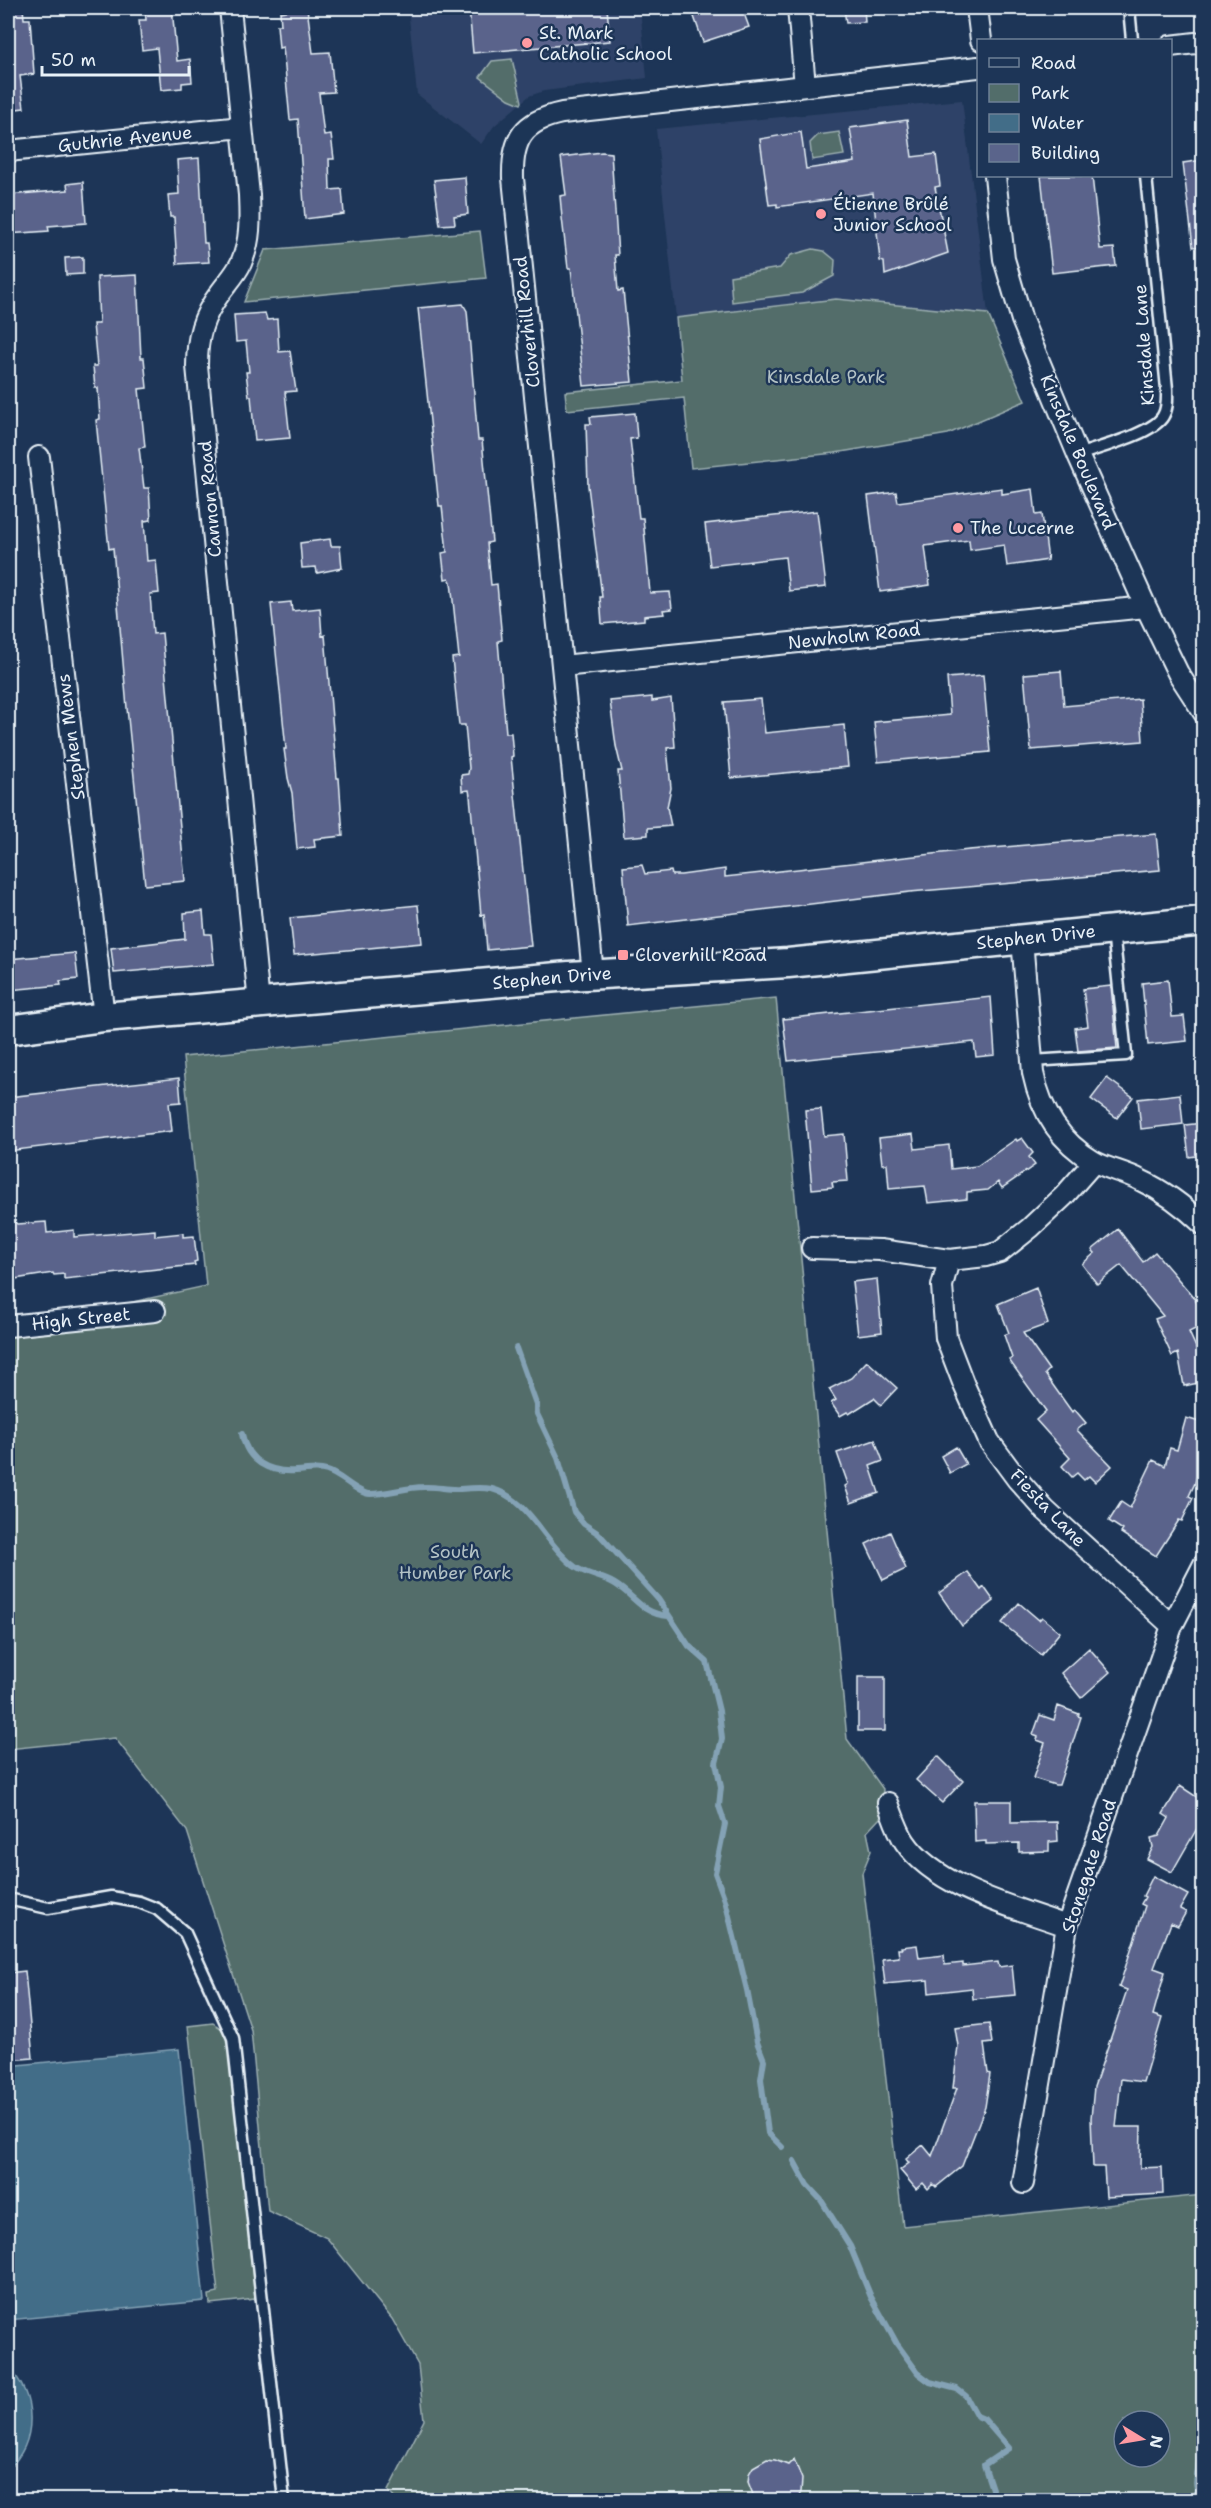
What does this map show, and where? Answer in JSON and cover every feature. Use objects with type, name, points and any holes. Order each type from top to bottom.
[{"type":"street","name":"Cannon Road","points":[[230,8],[249,195],[249,238],[236,271],[209,308],[200,326],[197,366],[259,1004]]},
{"type":"street","points":[[798,8],[805,86]]},
{"type":"street","points":[[977,8],[981,39]]},
{"type":"street","points":[[1172,46],[1203,42]]},
{"type":"street","name":"Cloverhill Road","points":[[592,975],[514,190],[515,149],[526,129],[551,115],[977,67]]},
{"type":"street","name":"Guthrie Avenue","points":[[8,151],[242,127]]},
{"type":"street","name":"Kinsdale Boulevard","points":[[995,177],[1001,234],[1011,287],[1022,320],[1078,455],[1146,607],[1178,673],[1203,714]]},
{"type":"street","name":"Stephen Mews","points":[[39,458],[104,1017]]},
{"type":"street","name":"Newholm Road","points":[[562,666],[1146,607]]},
{"type":"street","name":"Stephen Drive","points":[[8,1030],[104,1017],[592,975],[788,963],[1203,921]]},
{"type":"street","points":[[1022,939],[1032,1061],[1037,1093],[1053,1126],[1065,1139],[1094,1162],[1121,1171],[1164,1193],[1203,1225]]},
{"type":"street","points":[[812,1248],[880,1250],[949,1260],[1000,1252],[1041,1218],[1094,1162]]},
{"type":"street","name":"Fiesta Lane","points":[[949,1260],[942,1286],[946,1338],[989,1441],[1017,1479],[1045,1510],[1172,1626]]},
{"type":"street","name":"High Street","points":[[8,1326],[155,1311]]},
{"type":"street","name":"Stonegate Road","points":[[1023,2183],[1067,1926],[1172,1626],[1203,1564]]},
{"type":"street","points":[[888,1803],[906,1842],[934,1870],[980,1894],[1067,1926]]},
{"type":"lane","points":[[1129,8],[1132,39]]},
{"type":"lane","name":"Kinsdale Lane","points":[[1078,455],[1149,429],[1162,418],[1166,409],[1167,389],[1146,177]]},
{"type":"lane","points":[[1032,1061],[1126,1055],[1113,929]]},
{"type":"lane","points":[[8,1899],[48,1908],[111,1897],[139,1902],[157,1909],[185,1933],[233,2038],[284,2500]]},
{"type":"shaded area","name":"St. Mark Catholic School","points":[[408,8],[640,8],[647,78],[544,91],[529,96],[494,126],[481,144],[417,94]]},
{"type":"shaded area","name":"Étienne Brûlé Junior School","points":[[962,100],[988,314],[836,299],[676,318],[656,129]]},
{"type":"green space","points":[[512,59],[521,104],[509,99],[480,77],[492,61]]},
{"type":"green space","points":[[839,132],[844,155],[812,160],[810,143],[818,135]]},
{"type":"green space","points":[[480,231],[486,278],[244,302],[265,250]]},
{"type":"green space","points":[[813,249],[824,251],[835,260],[834,276],[802,293],[732,302],[730,276],[780,268],[791,255]]},
{"type":"green space","name":"Kinsdale Park","points":[[836,299],[988,314],[1025,401],[948,434],[835,453],[691,468],[684,398],[567,410],[565,392],[682,380],[676,318]]},
{"type":"green space","name":"South Humber Park","points":[[776,998],[847,1739],[883,1789],[881,1817],[867,1832],[871,1851],[862,1873],[903,2226],[1203,2195],[1204,2410],[1194,2483],[1196,2500],[396,2500],[388,2491],[424,2420],[418,2365],[392,2319],[327,2238],[268,2211],[251,2030],[187,1831],[115,1738],[8,1749],[8,1329],[206,1286],[183,1057]]},
{"type":"green space","points":[[213,2023],[222,2029],[228,2043],[255,2299],[210,2304],[209,2295],[218,2293],[188,2026]]},
{"type":"water","points":[[179,2049],[204,2301],[8,2320],[8,2066]]},
{"type":"water","points":[[8,2367],[24,2391],[29,2405],[30,2418],[25,2445],[18,2458],[8,2469]]},
{"type":"water","points":[[1203,2410],[1203,2500],[1196,2500],[1194,2483]]},
{"type":"building","points":[[8,8],[23,8],[24,19],[30,19],[34,74],[20,76],[24,108],[8,110]]},
{"type":"building","points":[[145,8],[172,8],[177,61],[190,59],[192,82],[182,83],[182,88],[161,90],[157,48],[142,50],[139,20],[146,20]]},
{"type":"building","points":[[286,8],[307,8],[313,53],[330,52],[334,92],[319,93],[324,136],[331,135],[334,159],[329,159],[330,190],[342,189],[344,214],[305,219],[298,119],[290,120],[283,47],[279,48],[277,25],[281,25],[280,12],[287,11]]},
{"type":"building","points":[[469,8],[607,8],[610,41],[473,53]]},
{"type":"building","points":[[691,8],[742,8],[749,27],[703,42]]},
{"type":"building","points":[[844,8],[864,8],[865,22],[846,23]]},
{"type":"building","points":[[907,120],[912,157],[936,154],[940,186],[935,187],[948,253],[885,275],[884,262],[880,261],[873,193],[777,207],[777,204],[769,205],[760,139],[801,132],[806,169],[855,162],[850,128]]},
{"type":"building","points":[[611,153],[618,255],[615,255],[618,291],[623,290],[632,382],[584,386],[571,268],[568,268],[562,218],[560,196],[566,195],[561,157]]},
{"type":"building","points":[[199,158],[204,243],[207,243],[209,262],[177,264],[174,217],[170,217],[168,195],[179,194],[177,160]]},
{"type":"building","points":[[1203,160],[1203,246],[1193,247],[1183,163]]},
{"type":"building","points":[[465,177],[468,214],[454,216],[455,224],[440,225],[434,180]]},
{"type":"building","points":[[1041,177],[1092,177],[1100,249],[1114,248],[1116,266],[1052,273]]},
{"type":"building","points":[[83,182],[86,223],[48,226],[49,231],[8,234],[8,195],[68,190],[67,184]]},
{"type":"building","points":[[83,257],[83,274],[66,275],[65,258]]},
{"type":"building","points":[[137,275],[141,358],[144,358],[147,388],[139,389],[145,447],[139,448],[144,488],[149,488],[151,520],[144,521],[147,561],[156,560],[159,593],[150,594],[153,634],[162,633],[185,881],[145,885],[113,548],[109,549],[96,420],[100,419],[98,388],[95,388],[93,366],[97,366],[93,324],[99,324],[97,277]]},
{"type":"building","points":[[463,304],[467,311],[478,440],[482,440],[492,542],[487,543],[491,585],[497,584],[502,640],[498,641],[506,733],[511,733],[513,756],[511,757],[531,946],[487,950],[484,914],[481,915],[470,796],[469,790],[462,791],[461,775],[468,774],[469,768],[465,725],[459,725],[452,658],[459,657],[451,582],[449,578],[445,579],[442,553],[447,552],[442,506],[439,506],[418,308]]},
{"type":"building","points":[[265,313],[267,320],[277,319],[279,352],[290,351],[296,391],[285,392],[290,438],[255,441],[251,396],[249,396],[246,372],[249,372],[246,341],[236,342],[234,315]]},
{"type":"building","points":[[635,413],[637,438],[630,439],[639,518],[643,518],[650,593],[670,592],[672,609],[663,610],[664,614],[644,616],[644,620],[602,624],[600,597],[602,597],[588,486],[586,424],[591,424],[590,417]]},
{"type":"building","name":"The Lucerne","points":[[1002,488],[1002,494],[1033,489],[1036,515],[1042,514],[1048,560],[1007,566],[1004,545],[970,550],[969,540],[925,546],[930,585],[880,592],[868,496],[896,492],[898,502]]},
{"type":"building","points":[[817,511],[826,587],[789,591],[785,557],[710,566],[705,524]]},
{"type":"building","points":[[330,539],[331,546],[340,546],[342,568],[317,573],[316,567],[302,568],[300,543]]},
{"type":"building","points":[[291,602],[292,611],[320,608],[322,636],[325,635],[343,836],[314,839],[315,847],[297,849],[292,793],[284,749],[286,749],[271,604]]},
{"type":"building","points":[[1061,671],[1064,706],[1140,699],[1143,741],[1031,750],[1024,674]]},
{"type":"building","points":[[983,675],[990,752],[878,762],[874,722],[950,715],[947,678]]},
{"type":"building","points":[[652,697],[652,701],[671,698],[675,747],[667,748],[671,788],[667,807],[671,826],[648,828],[648,835],[624,837],[618,771],[622,771],[610,701]]},
{"type":"building","points":[[761,699],[765,733],[844,725],[848,767],[731,778],[724,702]]},
{"type":"building","points":[[1156,834],[1160,870],[910,892],[628,926],[623,867],[642,865],[645,874],[671,871],[672,875],[725,869],[725,877],[969,850]]},
{"type":"building","points":[[418,905],[422,943],[294,955],[290,918]]},
{"type":"building","points":[[203,911],[205,934],[211,934],[214,964],[114,973],[111,948],[185,939],[184,913]]},
{"type":"building","points":[[75,953],[78,979],[60,981],[61,985],[9,990],[8,959]]},
{"type":"building","points":[[1168,980],[1172,1017],[1184,1016],[1187,1041],[1148,1045],[1142,983]]},
{"type":"building","points":[[1111,986],[1117,1048],[1078,1051],[1075,1028],[1088,1026],[1083,989]]},
{"type":"building","points":[[991,997],[995,1055],[976,1057],[974,1042],[788,1061],[783,1019]]},
{"type":"building","points":[[179,1078],[181,1102],[169,1103],[172,1131],[8,1151],[8,1097]]},
{"type":"building","points":[[1107,1078],[1133,1097],[1117,1118],[1091,1099]]},
{"type":"building","points":[[1180,1094],[1183,1124],[1141,1129],[1138,1099]]},
{"type":"building","points":[[821,1109],[824,1136],[844,1134],[848,1181],[832,1182],[833,1187],[812,1189],[805,1110]]},
{"type":"building","points":[[1203,1123],[1203,1155],[1189,1157],[1185,1125]]},
{"type":"building","points":[[913,1134],[915,1149],[949,1145],[951,1169],[977,1166],[1016,1139],[1017,1141],[1022,1138],[1033,1153],[1029,1157],[1035,1165],[1002,1188],[998,1182],[988,1190],[967,1192],[967,1199],[928,1203],[925,1186],[889,1189],[887,1164],[882,1164],[879,1138]]},
{"type":"building","points":[[8,1216],[17,1224],[46,1222],[47,1233],[74,1230],[74,1237],[155,1230],[155,1236],[183,1233],[183,1237],[194,1236],[197,1261],[194,1262],[195,1265],[64,1279],[64,1274],[54,1275],[53,1273],[8,1280]]},
{"type":"building","points":[[1118,1229],[1143,1262],[1155,1252],[1195,1299],[1203,1318],[1203,1325],[1189,1332],[1203,1363],[1203,1382],[1184,1386],[1178,1353],[1172,1356],[1155,1319],[1163,1316],[1121,1265],[1097,1284],[1082,1264],[1095,1253],[1092,1250]]},
{"type":"building","points":[[877,1279],[882,1332],[858,1335],[852,1282]]},
{"type":"building","points":[[1036,1288],[1048,1324],[1023,1333],[1049,1370],[1045,1374],[1072,1412],[1075,1410],[1086,1423],[1077,1430],[1112,1466],[1095,1482],[1089,1476],[1084,1480],[1077,1473],[1072,1477],[1062,1466],[1070,1458],[1036,1420],[1046,1411],[1009,1360],[1012,1358],[1004,1335],[1009,1333],[998,1304]]},
{"type":"building","points":[[867,1361],[897,1388],[881,1405],[874,1398],[849,1414],[847,1412],[840,1416],[831,1403],[836,1400],[829,1389],[851,1378]]},
{"type":"building","points":[[1186,1418],[1203,1423],[1203,1452],[1189,1496],[1193,1498],[1182,1521],[1179,1520],[1156,1556],[1121,1533],[1123,1530],[1109,1521],[1121,1502],[1130,1508],[1153,1460],[1165,1466],[1170,1448],[1177,1450]]},
{"type":"building","points":[[875,1440],[883,1461],[870,1466],[879,1493],[851,1503],[845,1486],[848,1484],[837,1453]]},
{"type":"building","points":[[956,1447],[966,1464],[950,1473],[941,1456]]},
{"type":"building","points":[[890,1532],[906,1569],[883,1580],[866,1544]]},
{"type":"building","points":[[968,1572],[981,1590],[984,1587],[994,1601],[962,1626],[939,1593]]},
{"type":"building","points":[[1019,1603],[1039,1620],[1042,1617],[1060,1632],[1041,1655],[1002,1623]]},
{"type":"building","points":[[1089,1648],[1110,1672],[1081,1698],[1061,1673]]},
{"type":"building","points":[[858,1677],[885,1677],[885,1731],[858,1731]]},
{"type":"building","points":[[1058,1706],[1079,1714],[1078,1716],[1081,1717],[1059,1785],[1055,1785],[1033,1778],[1045,1743],[1037,1740],[1038,1737],[1033,1735],[1040,1715],[1054,1720]]},
{"type":"building","points":[[938,1756],[963,1781],[942,1803],[916,1780]]},
{"type":"building","points":[[1180,1786],[1203,1801],[1201,1811],[1203,1818],[1172,1872],[1147,1859],[1153,1847],[1151,1838],[1159,1836],[1169,1818],[1163,1814]]},
{"type":"building","points":[[974,1801],[1011,1801],[1011,1823],[1057,1822],[1058,1841],[1049,1842],[1049,1851],[1019,1852],[1019,1843],[975,1842]]},
{"type":"building","points":[[1153,1876],[1188,1895],[1180,1909],[1186,1912],[1178,1926],[1171,1923],[1154,1968],[1165,1972],[1153,2015],[1162,2018],[1143,2082],[1121,2079],[1116,2127],[1141,2127],[1140,2168],[1162,2167],[1163,2194],[1106,2197],[1104,2167],[1093,2167],[1091,2118],[1094,2087],[1127,1990],[1119,1987],[1145,1906],[1141,1904],[1145,1897],[1143,1896]]},
{"type":"building","points":[[917,1945],[919,1958],[944,1955],[945,1965],[963,1963],[963,1966],[998,1962],[999,1967],[1012,1965],[1015,1995],[973,1999],[972,1988],[929,1993],[928,1980],[885,1984],[882,1959],[899,1957],[898,1949],[902,1949],[901,1947]]},
{"type":"building","points":[[25,1971],[33,2058],[8,2060],[8,1973]]},
{"type":"building","points":[[989,2024],[992,2043],[984,2044],[990,2074],[985,2107],[962,2166],[936,2187],[933,2184],[928,2189],[923,2183],[916,2189],[900,2170],[909,2163],[906,2159],[923,2145],[932,2156],[957,2088],[953,2088],[958,2046],[955,2028]]},
{"type":"building","points":[[767,2459],[788,2465],[794,2459],[802,2479],[801,2492],[797,2500],[788,2497],[781,2500],[759,2500],[754,2497],[748,2482],[749,2474],[753,2467]]},
{"type":"waterway","points":[[516,1348],[536,1404],[537,1414],[558,1458],[574,1512],[584,1524],[599,1534],[658,1599],[689,1646],[707,1662],[719,1711],[722,1739],[716,1763],[721,1787],[719,1806],[725,1824],[715,1873],[725,1900],[757,2042],[764,2060],[761,2079],[768,2133],[782,2147]]},
{"type":"waterway","points":[[242,1434],[254,1458],[268,1467],[286,1471],[315,1469],[327,1471],[365,1493],[377,1494],[428,1487],[488,1488],[505,1494],[527,1512],[554,1546],[574,1566],[615,1584],[652,1612],[668,1616]]},
{"type":"waterway","points":[[794,2161],[807,2185],[821,2200],[850,2246],[871,2297],[897,2344],[918,2373],[930,2382],[957,2389],[966,2396],[977,2416],[984,2419],[1009,2448],[984,2465],[992,2489],[992,2500]]},
{"type":"place","name":"St. Mark Catholic School","points":[[527,43]]},
{"type":"place","name":"Étienne Brûlé Junior School","points":[[821,214]]},
{"type":"place","name":"The Lucerne","points":[[958,528]]},
{"type":"place","name":"Cloverhill Road","points":[[623,955]]}]
